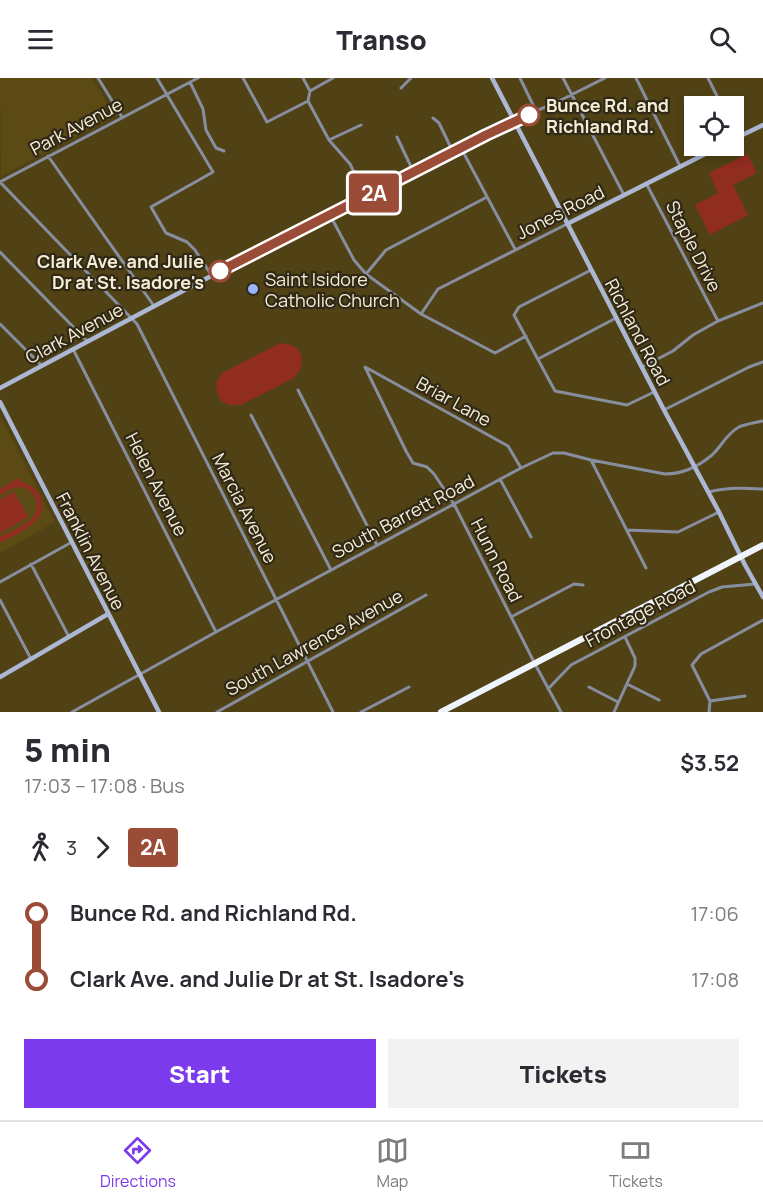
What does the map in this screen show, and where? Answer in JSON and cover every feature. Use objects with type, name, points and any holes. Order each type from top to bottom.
[{"type":"highway","points":[[441,712],[763,545]]},
{"type":"street","points":[[98,78],[122,117]]},
{"type":"street","points":[[157,78],[213,172],[151,207],[166,233],[188,242],[212,276]]},
{"type":"street","name":"Park Avenue","points":[[0,182],[198,78]]},
{"type":"street","points":[[243,78],[267,122],[308,101]]},
{"type":"street","points":[[303,78],[310,91],[308,101],[329,140],[350,164],[367,196]]},
{"type":"street","points":[[310,91],[333,78]]},
{"type":"street","points":[[401,88],[411,78]]},
{"type":"street","name":"Richland Road","points":[[492,78],[763,597]]},
{"type":"street","points":[[520,78],[536,111]]},
{"type":"street","points":[[563,78],[624,195]]},
{"type":"street","points":[[513,121],[605,78]]},
{"type":"street","points":[[636,78],[680,166]]},
{"type":"street","points":[[708,78],[717,96]]},
{"type":"street","points":[[190,82],[203,109],[206,130],[216,148],[224,151]]},
{"type":"street","points":[[433,118],[439,123],[453,152]]},
{"type":"street","name":"Clark Avenue","points":[[0,388],[276,241],[513,121]]},
{"type":"street","points":[[329,140],[361,124]]},
{"type":"street","points":[[744,134],[763,125]]},
{"type":"street","points":[[397,137],[414,172]]},
{"type":"street","points":[[461,148],[516,250]]},
{"type":"street","points":[[48,156],[154,306]]},
{"type":"street","name":"Jones Road","points":[[421,314],[438,289],[700,156]]},
{"type":"street","name":"Marcia Avenue","points":[[0,182],[137,324],[333,712]]},
{"type":"street","name":"Staple Drive","points":[[646,183],[718,321]]},
{"type":"street","points":[[366,274],[386,250],[487,197]]},
{"type":"street","points":[[330,215],[354,260],[366,274],[421,314],[495,353],[526,336]]},
{"type":"street","points":[[0,252],[87,341]]},
{"type":"street","points":[[591,270],[519,307],[514,315],[555,391],[627,405],[654,392]]},
{"type":"street","points":[[642,367],[673,351],[693,335],[718,321],[763,303]]},
{"type":"street","points":[[537,358],[616,318]]},
{"type":"street","points":[[0,324],[41,365]]},
{"type":"street","name":"Helen Avenue","points":[[73,348],[216,632]]},
{"type":"street","points":[[664,410],[763,362]]},
{"type":"street","name":"Briar Lane","points":[[365,367],[508,446],[521,468]]},
{"type":"street","name":"Hunn Road","points":[[365,367],[413,463],[427,467],[454,504],[561,712]]},
{"type":"street","points":[[298,390],[377,545]]},
{"type":"street","name":"Franklin Avenue","points":[[0,402],[159,712]]},
{"type":"street","points":[[251,415],[331,570]]},
{"type":"street","points":[[694,467],[713,454],[727,436],[740,427],[762,421]]},
{"type":"street","name":"South Barrett Road","points":[[72,712],[377,545],[553,453],[564,453],[665,474],[676,474],[694,467]]},
{"type":"street","points":[[591,460],[646,568]]},
{"type":"street","points":[[500,479],[531,537]]},
{"type":"street","points":[[709,492],[721,489],[763,489]]},
{"type":"street","points":[[627,530],[678,532],[719,512]]},
{"type":"street","points":[[0,582],[72,542]]},
{"type":"street","points":[[31,564],[69,637]]},
{"type":"street","points":[[511,617],[574,584],[584,585]]},
{"type":"street","name":"Frontage Road","points":[[548,689],[571,665],[709,592],[722,587],[755,584]]},
{"type":"street","name":"South Lawrence Avenue","points":[[217,712],[426,595]]},
{"type":"street","points":[[0,600],[31,659]]},
{"type":"street","points":[[0,677],[108,614]]},
{"type":"street","points":[[709,712],[710,701],[692,665],[701,654],[763,620]]},
{"type":"street","points":[[614,712],[635,666],[635,658],[625,636]]},
{"type":"street","points":[[627,684],[659,700]]},
{"type":"street","points":[[361,712],[409,687]]},
{"type":"street","points":[[589,687],[618,702]]},
{"type":"street","points":[[710,701],[745,696]]},
{"type":"shaded area","points":[[0,78],[92,78],[115,116],[1,176]]},
{"type":"shaded area","points":[[747,154],[756,171],[755,174],[733,185],[748,215],[710,235],[695,205],[718,193],[709,173]]},
{"type":"shaded area","points":[[280,343],[297,348],[301,354],[301,368],[294,378],[241,405],[229,405],[221,401],[216,383],[222,373]]},
{"type":"shaded area","points":[[0,416],[55,522],[0,553]]},
{"type":"shaded area","points":[[19,478],[40,496],[41,513],[30,526],[0,543],[0,537],[26,523],[36,512],[37,502],[28,490],[17,487],[0,495],[0,489]]},
{"type":"shaded area","points":[[14,492],[28,517],[0,533],[0,500]]},
{"type":"bus line","name":"2A","points":[[220,271],[529,115]]},
{"type":"place","name":"Bunce Rd. and Richland Rd.","points":[[529,115]]},
{"type":"place","name":"Clark Ave. and Julie Dr at St. Isadore's","points":[[220,271]]},
{"type":"place","name":"Saint Isidore Catholic Church","points":[[253,289]]}]
